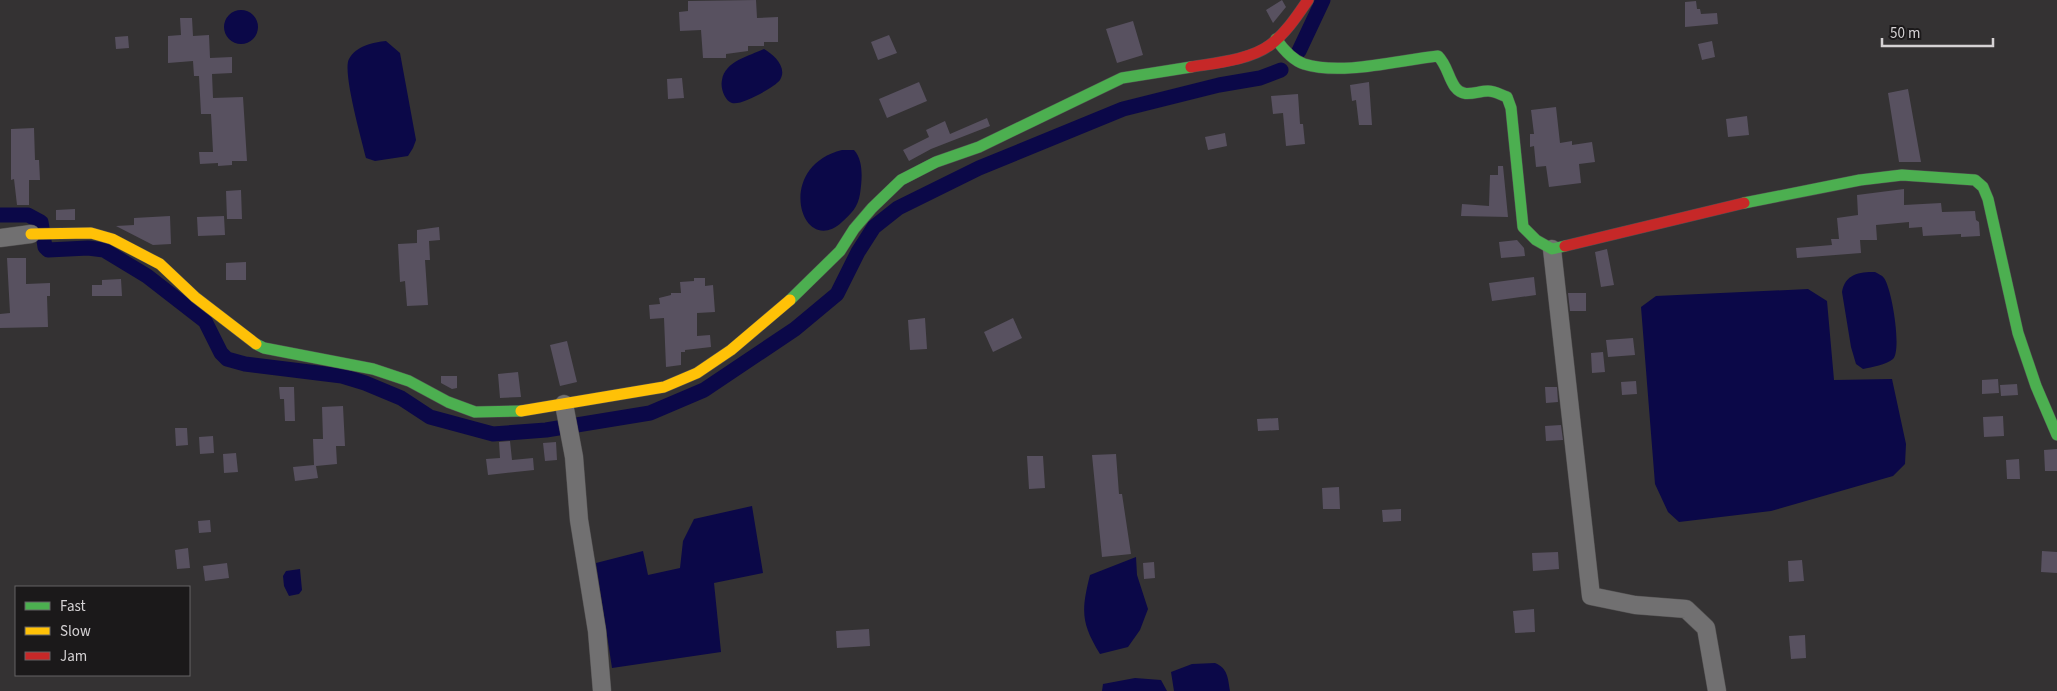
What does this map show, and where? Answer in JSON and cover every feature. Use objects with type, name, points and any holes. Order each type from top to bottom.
[{"type":"street","points":[[0,238],[55,232],[91,233],[112,239],[160,264],[195,297],[264,348],[373,369],[409,381],[448,402],[475,412],[529,411],[664,387],[689,377],[731,350],[826,269],[872,208],[901,180],[936,162],[979,147],[1079,97],[1122,78],[1234,60],[1269,46],[1287,29],[1308,0]]},
{"type":"street","points":[[1276,39],[1285,53],[1294,60],[1314,66],[1377,63],[1438,56],[1450,71],[1453,83],[1461,92],[1465,94],[1491,91],[1507,98],[1511,108],[1523,226],[1536,240],[1552,249],[1717,208],[1860,180],[1902,175],[1975,180],[1983,187],[1988,199],[2018,333],[2036,386],[2057,435]]},
{"type":"street","points":[[1552,249],[1591,596],[1635,605],[1686,609],[1706,628],[1717,691]]},
{"type":"street","points":[[564,404],[574,457],[578,520],[597,631],[602,691]]},
{"type":"shaded area","points":[[241,10],[253,15],[258,27],[253,39],[241,44],[229,39],[224,27],[229,15]]},
{"type":"shaded area","points":[[386,41],[400,53],[416,140],[408,156],[375,161],[366,158],[350,91],[348,66],[349,59],[356,51],[371,44]]},
{"type":"shaded area","points":[[764,49],[781,66],[782,75],[780,80],[750,99],[736,103],[729,102],[725,97],[722,87],[724,74],[738,60]]},
{"type":"shaded area","points":[[842,150],[854,150],[861,165],[862,177],[858,203],[842,222],[828,230],[815,229],[806,220],[801,206],[801,190],[807,174],[821,159]]},
{"type":"shaded area","points":[[1875,272],[1884,278],[1890,294],[1895,319],[1896,353],[1893,359],[1887,363],[1863,369],[1856,364],[1851,347],[1842,292],[1846,281],[1854,275]]},
{"type":"shaded area","points":[[1808,289],[1827,301],[1834,380],[1892,379],[1906,444],[1905,464],[1893,476],[1771,511],[1679,522],[1668,512],[1655,484],[1641,307],[1656,296]]},
{"type":"shaded area","points":[[752,506],[763,573],[714,583],[721,652],[612,668],[596,563],[643,551],[648,575],[680,568],[683,541],[694,519]]},
{"type":"shaded area","points":[[1136,557],[1137,575],[1148,609],[1140,630],[1128,647],[1100,654],[1089,634],[1084,616],[1085,598],[1090,575]]},
{"type":"shaded area","points":[[300,569],[302,590],[299,594],[289,596],[284,586],[283,576],[286,571]]},
{"type":"shaded area","points":[[1215,663],[1225,671],[1230,691],[1174,691],[1171,672],[1192,664]]},
{"type":"shaded area","points":[[1135,678],[1161,680],[1167,691],[1102,691],[1103,684]]},
{"type":"building","points":[[756,0],[757,18],[778,17],[778,42],[764,42],[764,46],[748,46],[748,51],[726,54],[726,58],[703,58],[701,30],[680,31],[679,12],[688,11],[688,1]]},
{"type":"building","points":[[1282,0],[1286,7],[1273,23],[1266,10]]},
{"type":"building","points":[[1696,1],[1697,9],[1700,9],[1701,14],[1717,13],[1718,24],[1685,27],[1685,2]]},
{"type":"building","points":[[180,18],[192,18],[193,36],[209,35],[210,58],[232,57],[232,73],[212,74],[213,98],[243,97],[247,161],[232,161],[232,165],[218,166],[218,163],[200,164],[199,152],[213,152],[211,114],[201,114],[199,76],[194,76],[193,61],[168,63],[168,36],[181,35]]},
{"type":"building","points":[[1133,21],[1143,55],[1117,63],[1106,29]]},
{"type":"building","points":[[889,35],[897,53],[878,60],[871,42]]},
{"type":"building","points":[[128,36],[129,48],[116,49],[115,37]]},
{"type":"building","points":[[1712,41],[1715,57],[1702,60],[1698,44]]},
{"type":"building","points":[[682,78],[684,98],[668,99],[667,79]]},
{"type":"building","points":[[919,82],[927,101],[887,118],[879,99]]},
{"type":"building","points":[[1369,82],[1372,125],[1359,125],[1356,100],[1352,101],[1350,85]]},
{"type":"building","points":[[1908,89],[1921,162],[1899,162],[1888,93]]},
{"type":"building","points":[[1298,94],[1300,124],[1303,124],[1305,144],[1286,146],[1283,113],[1273,114],[1271,96]]},
{"type":"building","points":[[1556,107],[1560,143],[1572,141],[1572,145],[1592,142],[1595,162],[1579,164],[1581,183],[1549,187],[1546,166],[1536,167],[1534,146],[1530,147],[1530,134],[1534,134],[1531,110]]},
{"type":"building","points":[[1747,116],[1749,135],[1728,137],[1726,119]]},
{"type":"building","points":[[987,118],[990,126],[931,149],[909,161],[903,150],[929,137],[926,130],[945,121],[950,134]]},
{"type":"building","points":[[34,128],[35,160],[39,160],[40,180],[29,180],[29,205],[17,205],[14,179],[11,180],[11,129]]},
{"type":"building","points":[[1225,133],[1227,146],[1208,150],[1205,137]]},
{"type":"building","points":[[1498,166],[1503,166],[1508,217],[1461,216],[1462,204],[1489,206],[1490,175],[1498,175]]},
{"type":"building","points":[[1904,189],[1904,205],[1941,203],[1942,212],[1975,211],[1976,220],[1979,222],[1980,236],[1961,237],[1961,234],[1923,236],[1922,227],[1909,228],[1909,222],[1876,225],[1877,240],[1860,240],[1861,253],[1797,258],[1796,248],[1832,245],[1831,239],[1839,239],[1837,218],[1858,215],[1857,195]]},
{"type":"building","points":[[241,190],[242,219],[227,219],[226,191]]},
{"type":"building","points":[[75,209],[75,220],[56,220],[56,210]]},
{"type":"building","points":[[170,216],[171,244],[153,245],[116,226],[134,225],[134,218]]},
{"type":"building","points":[[224,216],[225,235],[198,236],[197,217]]},
{"type":"building","points":[[439,227],[440,240],[429,241],[430,260],[425,260],[428,305],[407,306],[405,281],[400,282],[398,244],[417,243],[417,230]]},
{"type":"building","points":[[1517,240],[1524,248],[1525,256],[1501,258],[1499,242]]},
{"type":"building","points":[[1607,249],[1614,285],[1601,287],[1595,252]]},
{"type":"building","points":[[7,258],[26,258],[26,284],[50,283],[50,296],[47,296],[48,327],[0,328],[0,314],[10,313]]},
{"type":"building","points":[[246,262],[246,280],[226,280],[226,263]]},
{"type":"building","points":[[1534,277],[1536,295],[1492,301],[1489,283]]},
{"type":"building","points":[[694,278],[705,278],[705,286],[713,285],[715,312],[697,313],[697,336],[710,335],[711,347],[685,350],[685,352],[681,352],[681,365],[666,367],[664,318],[650,319],[649,305],[660,304],[659,298],[671,295],[671,293],[681,293],[680,282],[694,281]]},
{"type":"building","points":[[121,279],[122,296],[92,296],[92,285],[102,285],[102,280]]},
{"type":"building","points":[[1568,293],[1586,293],[1586,311],[1570,311]]},
{"type":"building","points":[[925,318],[927,349],[910,350],[908,320]]},
{"type":"building","points":[[1013,318],[1022,338],[993,352],[984,332]]},
{"type":"building","points":[[1633,338],[1635,355],[1608,357],[1606,340]]},
{"type":"building","points":[[567,341],[577,382],[560,386],[550,345]]},
{"type":"building","points":[[1603,352],[1605,372],[1592,373],[1591,353]]},
{"type":"building","points":[[518,372],[521,397],[500,398],[498,374]]},
{"type":"building","points":[[441,376],[457,376],[457,388],[452,389],[441,383]]},
{"type":"building","points":[[1998,379],[1999,393],[1982,394],[1982,380]]},
{"type":"building","points":[[1636,381],[1637,394],[1622,395],[1621,382]]},
{"type":"building","points":[[2017,384],[2018,395],[2001,396],[2000,385]]},
{"type":"building","points":[[279,387],[294,387],[295,421],[285,421],[284,399],[280,399]]},
{"type":"building","points":[[1545,387],[1557,387],[1558,402],[1546,403]]},
{"type":"building","points":[[343,406],[345,446],[336,446],[337,464],[316,466],[318,478],[295,481],[293,467],[314,465],[313,439],[323,439],[322,407]]},
{"type":"building","points":[[2003,416],[2004,436],[1984,437],[1983,417]]},
{"type":"building","points":[[1278,418],[1279,430],[1258,431],[1257,419]]},
{"type":"building","points":[[1561,425],[1563,440],[1546,441],[1545,426]]},
{"type":"building","points":[[175,428],[187,428],[188,445],[176,446]]},
{"type":"building","points":[[213,436],[214,453],[200,454],[199,437]]},
{"type":"building","points":[[510,441],[512,460],[533,458],[534,470],[488,475],[486,459],[500,458],[499,442]]},
{"type":"building","points":[[556,442],[557,460],[545,461],[543,443]]},
{"type":"building","points":[[2057,449],[2057,471],[2045,471],[2044,450]]},
{"type":"building","points":[[236,453],[238,472],[224,473],[223,454]]},
{"type":"building","points":[[1116,454],[1119,494],[1122,494],[1131,554],[1102,557],[1092,455]]},
{"type":"building","points":[[1027,456],[1043,456],[1045,488],[1029,489]]},
{"type":"building","points":[[2019,459],[2020,479],[2007,479],[2006,460]]},
{"type":"building","points":[[1339,487],[1340,509],[1323,509],[1322,488]]},
{"type":"building","points":[[1401,509],[1401,521],[1383,522],[1382,510]]},
{"type":"building","points":[[210,520],[211,532],[199,533],[198,521]]},
{"type":"building","points":[[188,548],[190,568],[177,569],[175,550]]},
{"type":"building","points":[[2042,551],[2057,552],[2057,573],[2041,572]]},
{"type":"building","points":[[1558,552],[1559,569],[1533,571],[1532,553]]},
{"type":"building","points":[[1802,560],[1804,581],[1789,582],[1788,561]]},
{"type":"building","points":[[1154,562],[1155,578],[1144,579],[1143,563]]},
{"type":"building","points":[[227,563],[229,578],[205,581],[203,566]]},
{"type":"building","points":[[1534,609],[1535,632],[1515,633],[1513,611]]},
{"type":"building","points":[[869,629],[870,646],[837,648],[836,631]]},
{"type":"building","points":[[1805,635],[1806,658],[1791,659],[1789,636]]},
{"type":"waterway","points":[[1299,51],[1323,0]]},
{"type":"waterway","points":[[0,215],[28,215],[41,222],[45,247],[48,250],[88,248],[104,250],[147,276],[205,321],[221,353],[227,359],[245,364],[342,376],[401,398],[430,417],[493,434],[546,430],[650,413],[704,390],[795,329],[837,294],[858,252],[874,227],[898,208],[979,168],[1123,109],[1219,85],[1260,78],[1281,70]]},
{"type":"traffic: fast","points":[[1276,39],[1296,60],[1319,67],[1353,68],[1438,56],[1455,87],[1462,93],[1470,94],[1491,91],[1507,97],[1511,108],[1523,227],[1536,240],[1552,249],[1565,246]]},
{"type":"traffic: fast","points":[[790,300],[840,251],[854,229],[872,208],[901,180],[936,162],[979,147],[1122,78],[1191,67]]},
{"type":"traffic: fast","points":[[1744,203],[1860,180],[1902,175],[1975,180],[1983,187],[1988,199],[2018,333],[2036,386],[2057,435]]},
{"type":"traffic: fast","points":[[256,344],[264,348],[373,369],[409,381],[448,402],[475,412],[521,411]]},
{"type":"traffic: slow","points":[[31,234],[91,233],[112,239],[160,264],[195,297],[256,344]]},
{"type":"traffic: slow","points":[[521,411],[664,387],[697,373],[731,350],[790,300]]},
{"type":"traffic: jam","points":[[1191,67],[1232,60],[1262,50],[1281,35],[1308,0]]},
{"type":"traffic: jam","points":[[1565,246],[1744,203]]}]
